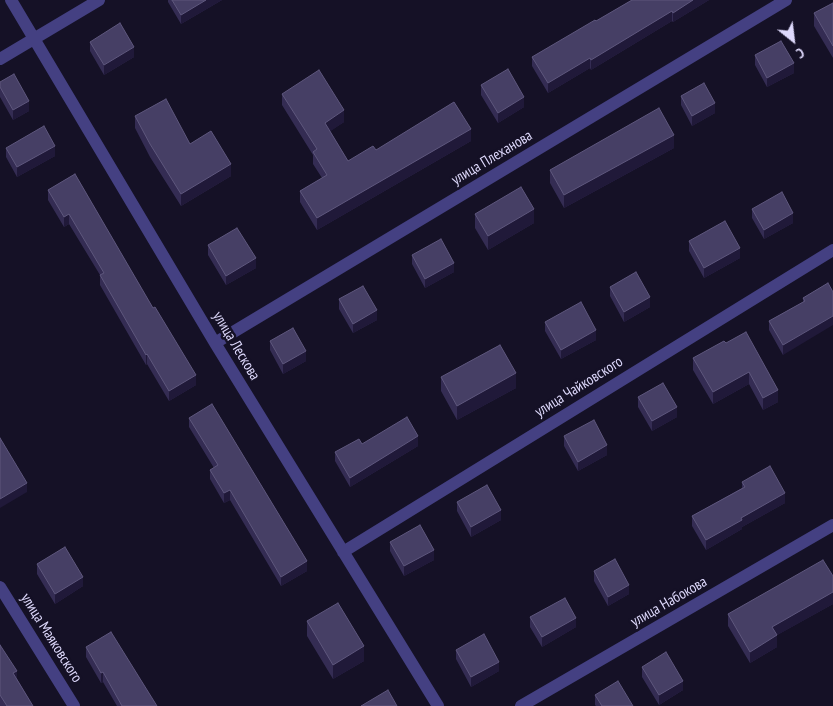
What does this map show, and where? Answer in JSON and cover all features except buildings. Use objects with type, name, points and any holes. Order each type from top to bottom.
[{"type":"street","name":"улица Лескова","points":[[11,0],[215,343],[438,706]]},
{"type":"street","points":[[0,59],[99,0]]},
{"type":"street","name":"улица Плеханова","points":[[215,343],[786,0]]},
{"type":"street","name":"улица Чайковского","points":[[343,552],[833,250]]},
{"type":"street","name":"улица Набокова","points":[[521,706],[833,525]]},
{"type":"street","name":"улица Маяковского","points":[[0,586],[74,706]]}]
